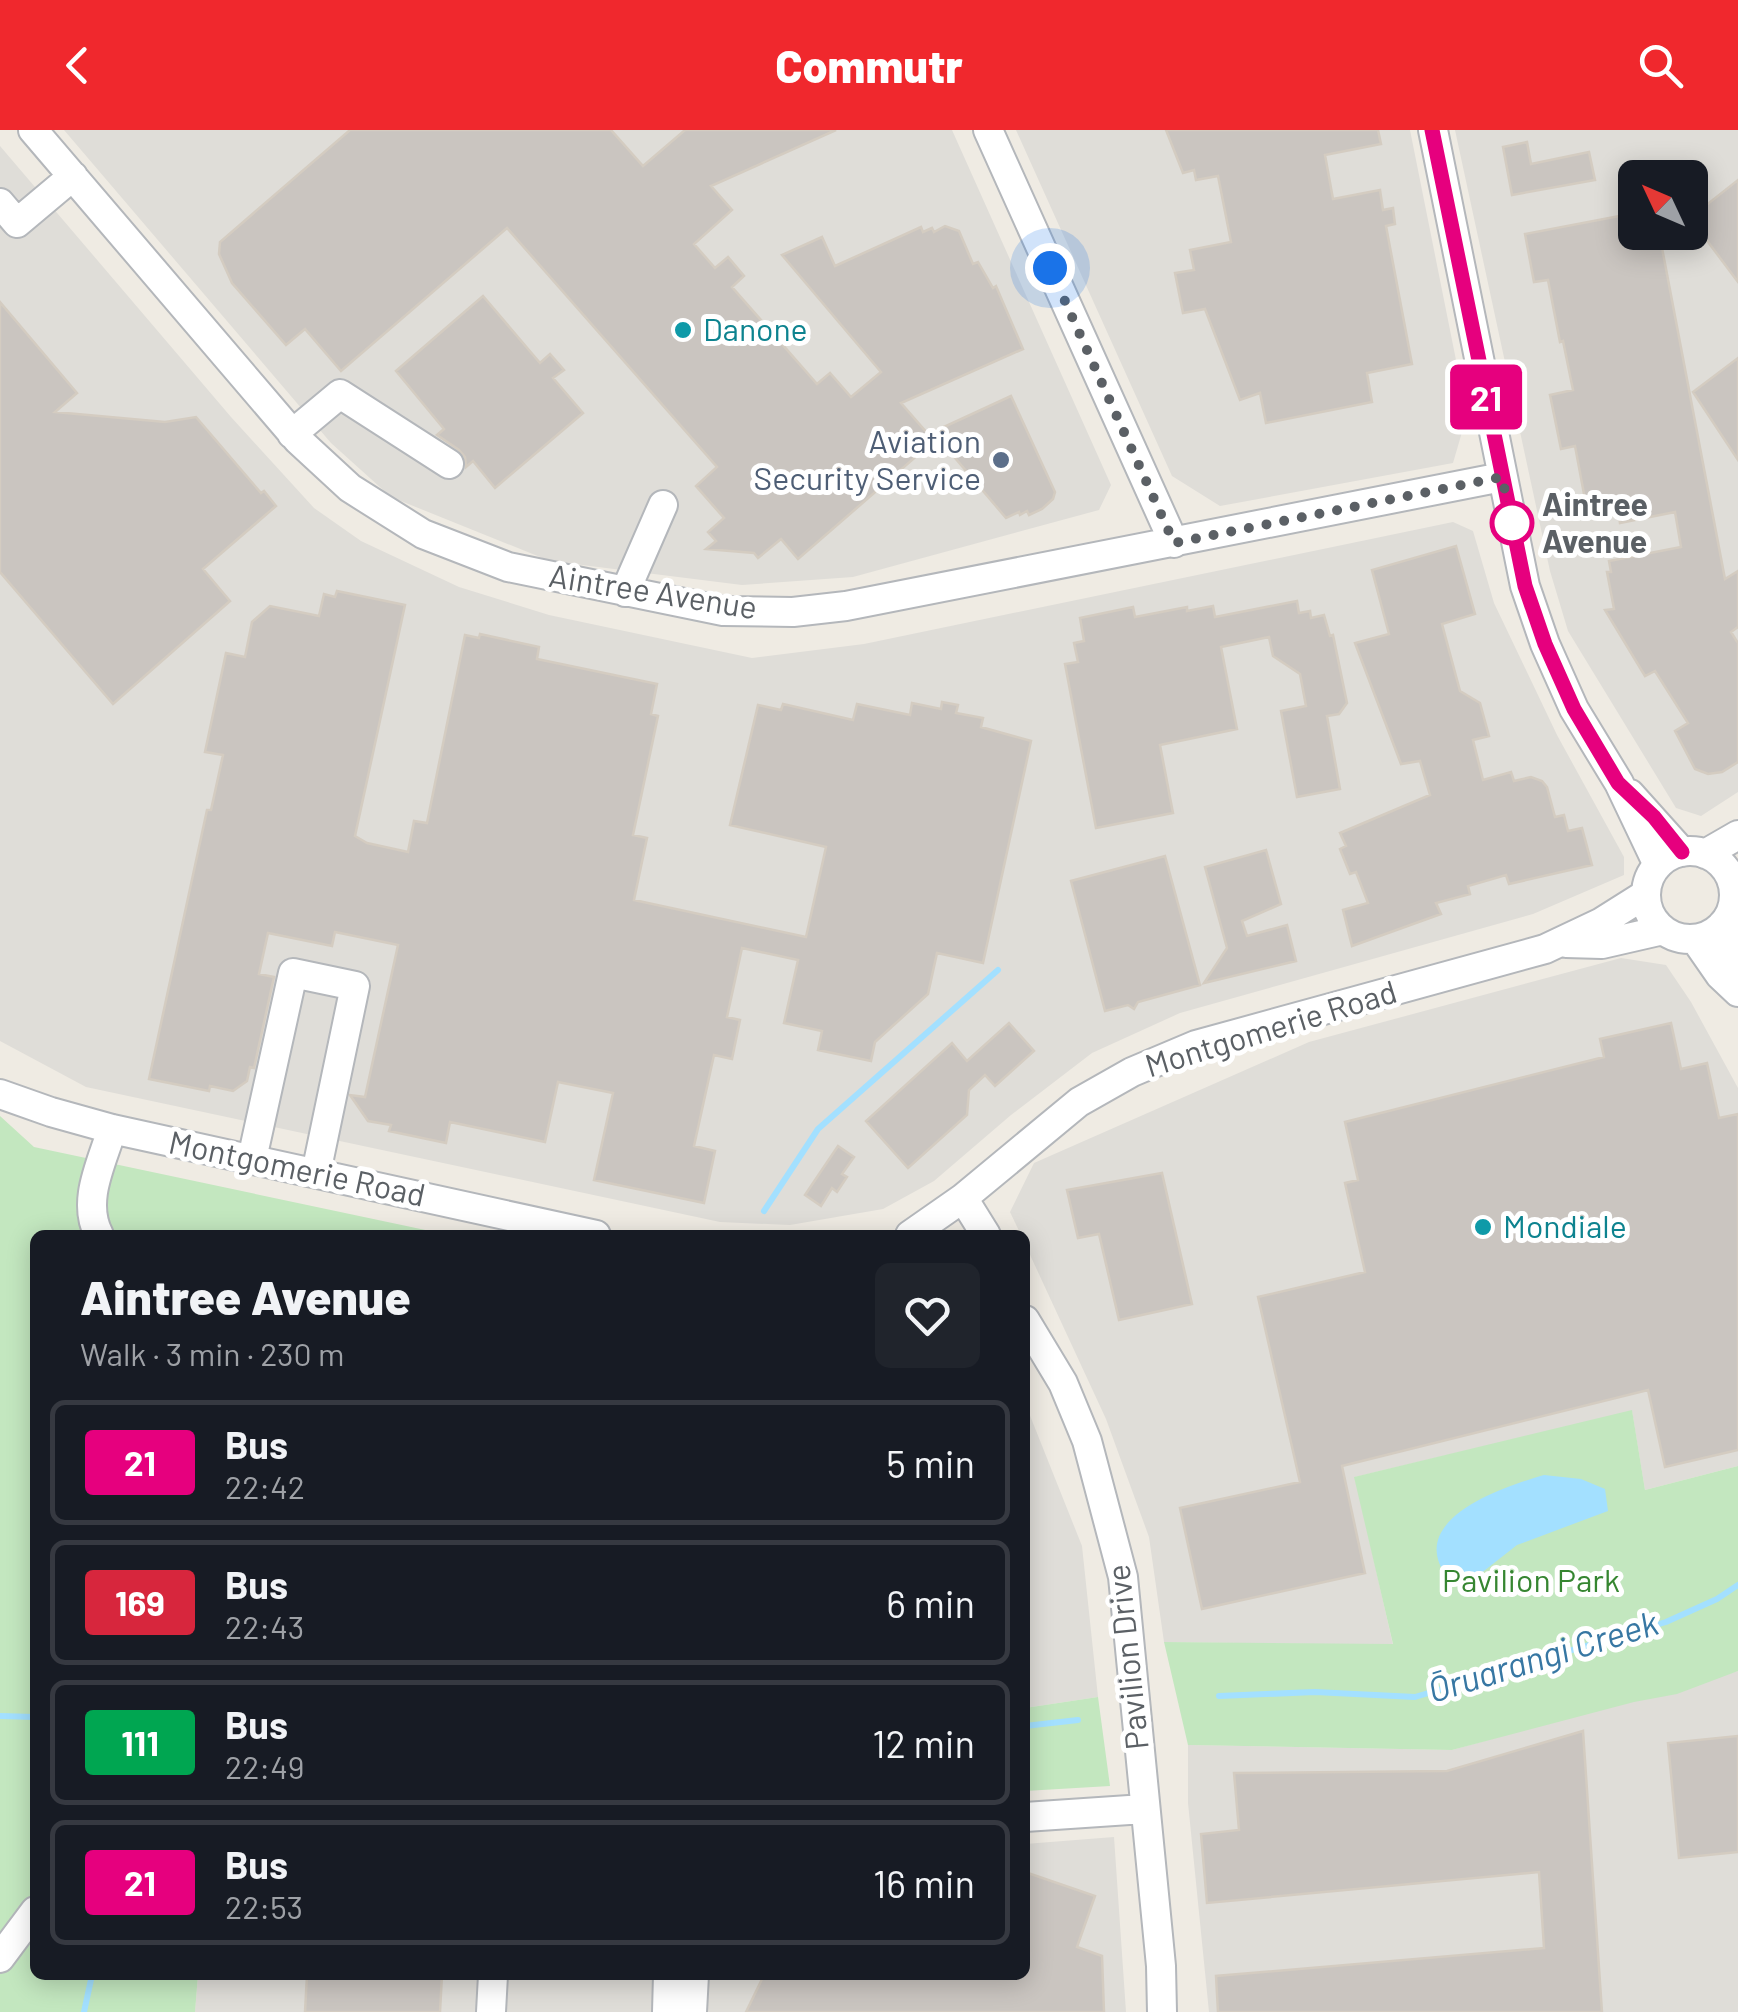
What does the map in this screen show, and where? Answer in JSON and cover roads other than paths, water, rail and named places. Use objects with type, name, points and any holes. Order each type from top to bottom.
[{"type":"street","name":"Aintree Avenue","points":[[33,130],[292,434],[350,488],[422,534],[508,567],[724,610],[793,612],[846,606],[1502,477]]},
{"type":"street","points":[[988,130],[1174,543]]},
{"type":"street","points":[[1432,130],[1525,586],[1545,644],[1574,709],[1618,783],[1682,857],[1718,862],[1736,882],[1734,901],[1722,926],[1694,939],[1678,938],[1663,930],[1648,908],[1650,878],[1682,857],[1738,835]]},
{"type":"street","points":[[0,203],[17,223],[73,176]]},
{"type":"street","points":[[292,434],[340,394],[450,464]]},
{"type":"street","points":[[625,592],[663,505]]},
{"type":"street","name":"Montgomerie Road","points":[[927,1230],[1079,1102],[1166,1056],[1560,943],[1646,894]]},
{"type":"street","points":[[1722,926],[1738,963]]},
{"type":"street","name":"Montgomerie Road","points":[[1560,943],[1602,944],[1663,930]]},
{"type":"street","points":[[1694,939],[1738,992]]},
{"type":"street","points":[[252,1160],[293,974],[356,986],[316,1173]]},
{"type":"street","name":"Montgomerie Road","points":[[0,1094],[112,1129],[573,1230]]},
{"type":"street","points":[[97,1230],[90,1210],[112,1129]]},
{"type":"street","points":[[963,1198],[983,1230]]},
{"type":"street","name":"Pavilion Drive","points":[[1030,1328],[1064,1383],[1087,1440],[1124,1577],[1161,1966],[1162,2012]]},
{"type":"street","points":[[1030,1818],[1144,1809]]},
{"type":"street","points":[[0,1958],[30,1918]]},
{"type":"street","points":[[491,2012],[493,1980]]},
{"type":"street","points":[[666,2012],[668,1980]]},
{"type":"street","points":[[692,2012],[694,1980]]},
{"type":"water","points":[[1544,1475],[1581,1479],[1605,1489],[1608,1511],[1517,1545],[1475,1578],[1448,1578],[1438,1557],[1438,1539],[1448,1523],[1484,1498]]},
{"type":"waterway","points":[[764,1211],[818,1129],[998,970]]},
{"type":"waterway","name":"Ōruarangi Creek","points":[[1219,1696],[1315,1692],[1415,1697],[1666,1622],[1738,1585]]},
{"type":"waterway","points":[[0,1716],[30,1717]]},
{"type":"waterway","name":"Ōruarangi Creek","points":[[1030,1725],[1078,1720]]},
{"type":"waterway","points":[[84,2012],[91,1980]]},
{"type":"place","name":"Danone","points":[[683,330]]},
{"type":"place","name":"Aviation Security Service","points":[[1001,460]]},
{"type":"place","name":"Aintree Avenue","points":[[1512,523]]},
{"type":"place","name":"Mondiale","points":[[1483,1227]]},
{"type":"park label","name":"Pavilion Park","points":[[1531,1581]]}]
